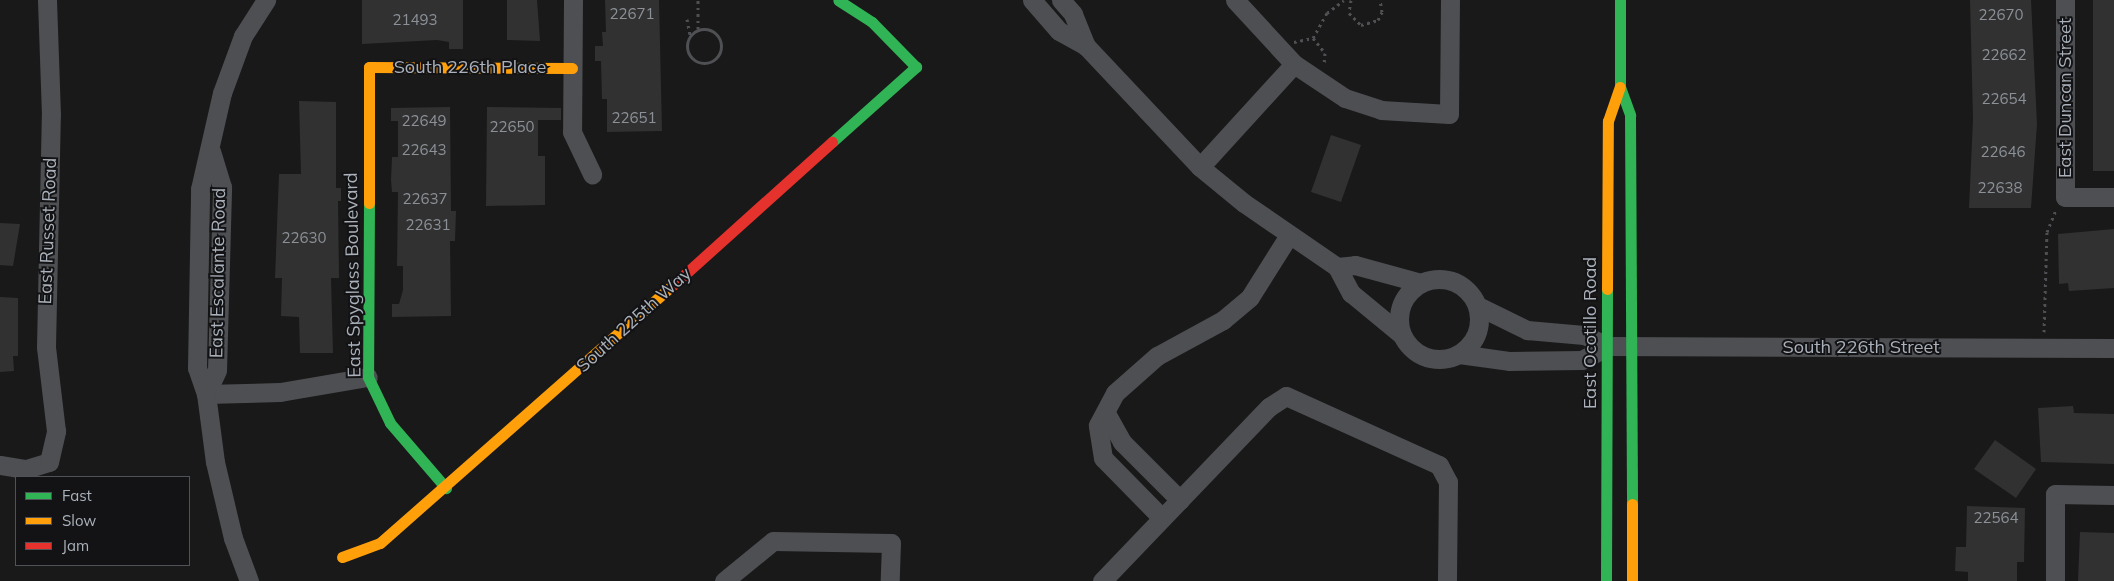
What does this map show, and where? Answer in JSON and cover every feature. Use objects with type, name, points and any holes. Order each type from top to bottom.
[{"type":"street","name":"East Russet Road","points":[[0,465],[26,468],[49,462],[56,431],[46,347],[51,114],[47,0]]},
{"type":"street","name":"East Escalante Road","points":[[249,581],[233,538],[215,462],[206,394],[197,358],[200,189],[211,151],[222,93],[243,36],[266,0]]},
{"type":"street","points":[[573,0],[572,132],[592,174]]},
{"type":"street","name":"South 225th Way","points":[[342,557],[380,543],[446,488],[916,67],[872,22],[838,0]]},
{"type":"street","points":[[1032,0],[1059,31],[1086,46],[1200,167],[1289,235],[1337,267],[1351,293],[1426,357],[1459,354],[1509,360],[1582,360],[1608,346]]},
{"type":"street","points":[[1060,0],[1073,14],[1086,46]]},
{"type":"street","points":[[1235,0],[1288,58],[1316,80],[1345,98],[1381,110],[1449,114],[1450,0]]},
{"type":"street","name":"East Ocotillo Road","points":[[1620,0],[1620,87],[1630,116],[1634,346],[1632,581]]},
{"type":"street","name":"East Duncan Street","points":[[2065,197],[2066,0]]},
{"type":"street","points":[[1200,167],[1288,58]]},
{"type":"street","name":"South 226th Place","points":[[369,66],[572,68]]},
{"type":"street","name":"East Spyglass Boulevard","points":[[369,66],[368,377],[390,423],[446,488]]},
{"type":"street","name":"East Ocotillo Road","points":[[1606,581],[1608,121],[1620,87]]},
{"type":"street","points":[[2065,197],[2114,197]]},
{"type":"street","points":[[1162,518],[1103,458],[1097,433],[1115,393],[1157,356],[1223,320],[1250,297],[1289,235]]},
{"type":"street","points":[[1337,267],[1354,265],[1420,283],[1454,281],[1478,306],[1527,330],[1584,334],[1608,346]]},
{"type":"street","points":[[1402,335],[1402,306],[1420,283]]},
{"type":"street","points":[[1459,354],[1477,334],[1478,306]]},
{"type":"street","name":"South 226th Street","points":[[1608,346],[2114,348]]},
{"type":"street","points":[[206,394],[280,392],[368,377]]},
{"type":"street","points":[[1102,581],[1269,407],[1292,396],[1439,465],[1448,482],[1447,581]]},
{"type":"street","points":[[1106,413],[1122,442],[1180,500]]},
{"type":"street","points":[[2055,581],[2055,494],[2114,495]]},
{"type":"street","points":[[724,581],[773,541],[890,543],[890,581]]},
{"type":"path","points":[[698,0],[698,29]]},
{"type":"path","points":[[1313,38],[1327,13],[1344,0]]},
{"type":"path","points":[[1351,0],[1349,13],[1361,25],[1378,20],[1382,12],[1380,0]]},
{"type":"path","points":[[687,19],[690,36],[687,52],[693,60],[712,61],[721,44],[718,35],[710,29],[698,29],[690,36]]},
{"type":"path","points":[[1288,58],[1300,39],[1313,38]]},
{"type":"path","points":[[1313,38],[1326,57],[1316,80]]},
{"type":"path","points":[[2044,348],[2047,232],[2065,197]]},
{"type":"building","points":[[362,0],[463,0],[463,49],[449,49],[449,42],[437,40],[362,44]]},
{"type":"building","points":[[507,0],[537,0],[540,41],[507,40]]},
{"type":"building","points":[[605,0],[659,0],[662,131],[607,132],[607,99],[602,99],[601,61],[595,61],[595,46],[603,46],[602,32],[606,32]]},
{"type":"building","points":[[1970,0],[2031,0],[2037,124],[2031,208],[1969,208],[1973,119]]},
{"type":"building","points":[[2093,0],[2114,0],[2114,171],[2093,171]]},
{"type":"building","points":[[299,101],[336,102],[336,188],[341,188],[341,201],[338,201],[339,278],[331,278],[333,353],[300,353],[299,317],[281,316],[282,278],[275,278],[279,174],[301,174]]},
{"type":"building","points":[[450,107],[451,211],[456,211],[455,241],[450,241],[451,316],[392,317],[392,304],[399,304],[403,290],[403,266],[397,266],[398,192],[392,192],[391,180],[392,157],[398,157],[398,121],[391,121],[391,108]]},
{"type":"building","points":[[487,107],[561,108],[561,120],[538,120],[538,156],[545,156],[545,205],[486,206]]},
{"type":"building","points":[[1331,135],[1361,145],[1341,202],[1311,192]]},
{"type":"building","points":[[0,223],[20,224],[13,266],[0,265]]},
{"type":"building","points":[[2114,229],[2114,288],[2069,291],[2068,283],[2059,284],[2058,234]]},
{"type":"building","points":[[0,297],[18,298],[18,356],[13,356],[14,371],[0,372]]},
{"type":"building","points":[[2073,406],[2074,413],[2114,414],[2114,464],[2041,462],[2038,408]]},
{"type":"building","points":[[1995,440],[2036,469],[2016,498],[1974,469]]},
{"type":"building","points":[[1967,506],[2025,508],[2024,562],[2017,562],[2017,581],[1968,581],[1968,572],[1955,571],[1956,547],[1966,547]]},
{"type":"building","points":[[2080,532],[2114,533],[2114,581],[2078,581]]},
{"type":"traffic: fast","points":[[832,142],[916,67],[872,22],[838,0]]},
{"type":"traffic: fast","points":[[1620,0],[1620,87],[1630,115],[1632,504]]},
{"type":"traffic: fast","points":[[369,203],[368,377],[390,423],[446,488]]},
{"type":"traffic: fast","points":[[1606,581],[1607,289]]},
{"type":"traffic: slow","points":[[369,203],[369,67],[572,68]]},
{"type":"traffic: slow","points":[[1607,289],[1608,121],[1620,87]]},
{"type":"traffic: slow","points":[[342,557],[380,543],[673,285]]},
{"type":"traffic: slow","points":[[1632,504],[1632,581]]},
{"type":"traffic: jam","points":[[673,285],[832,142]]}]
